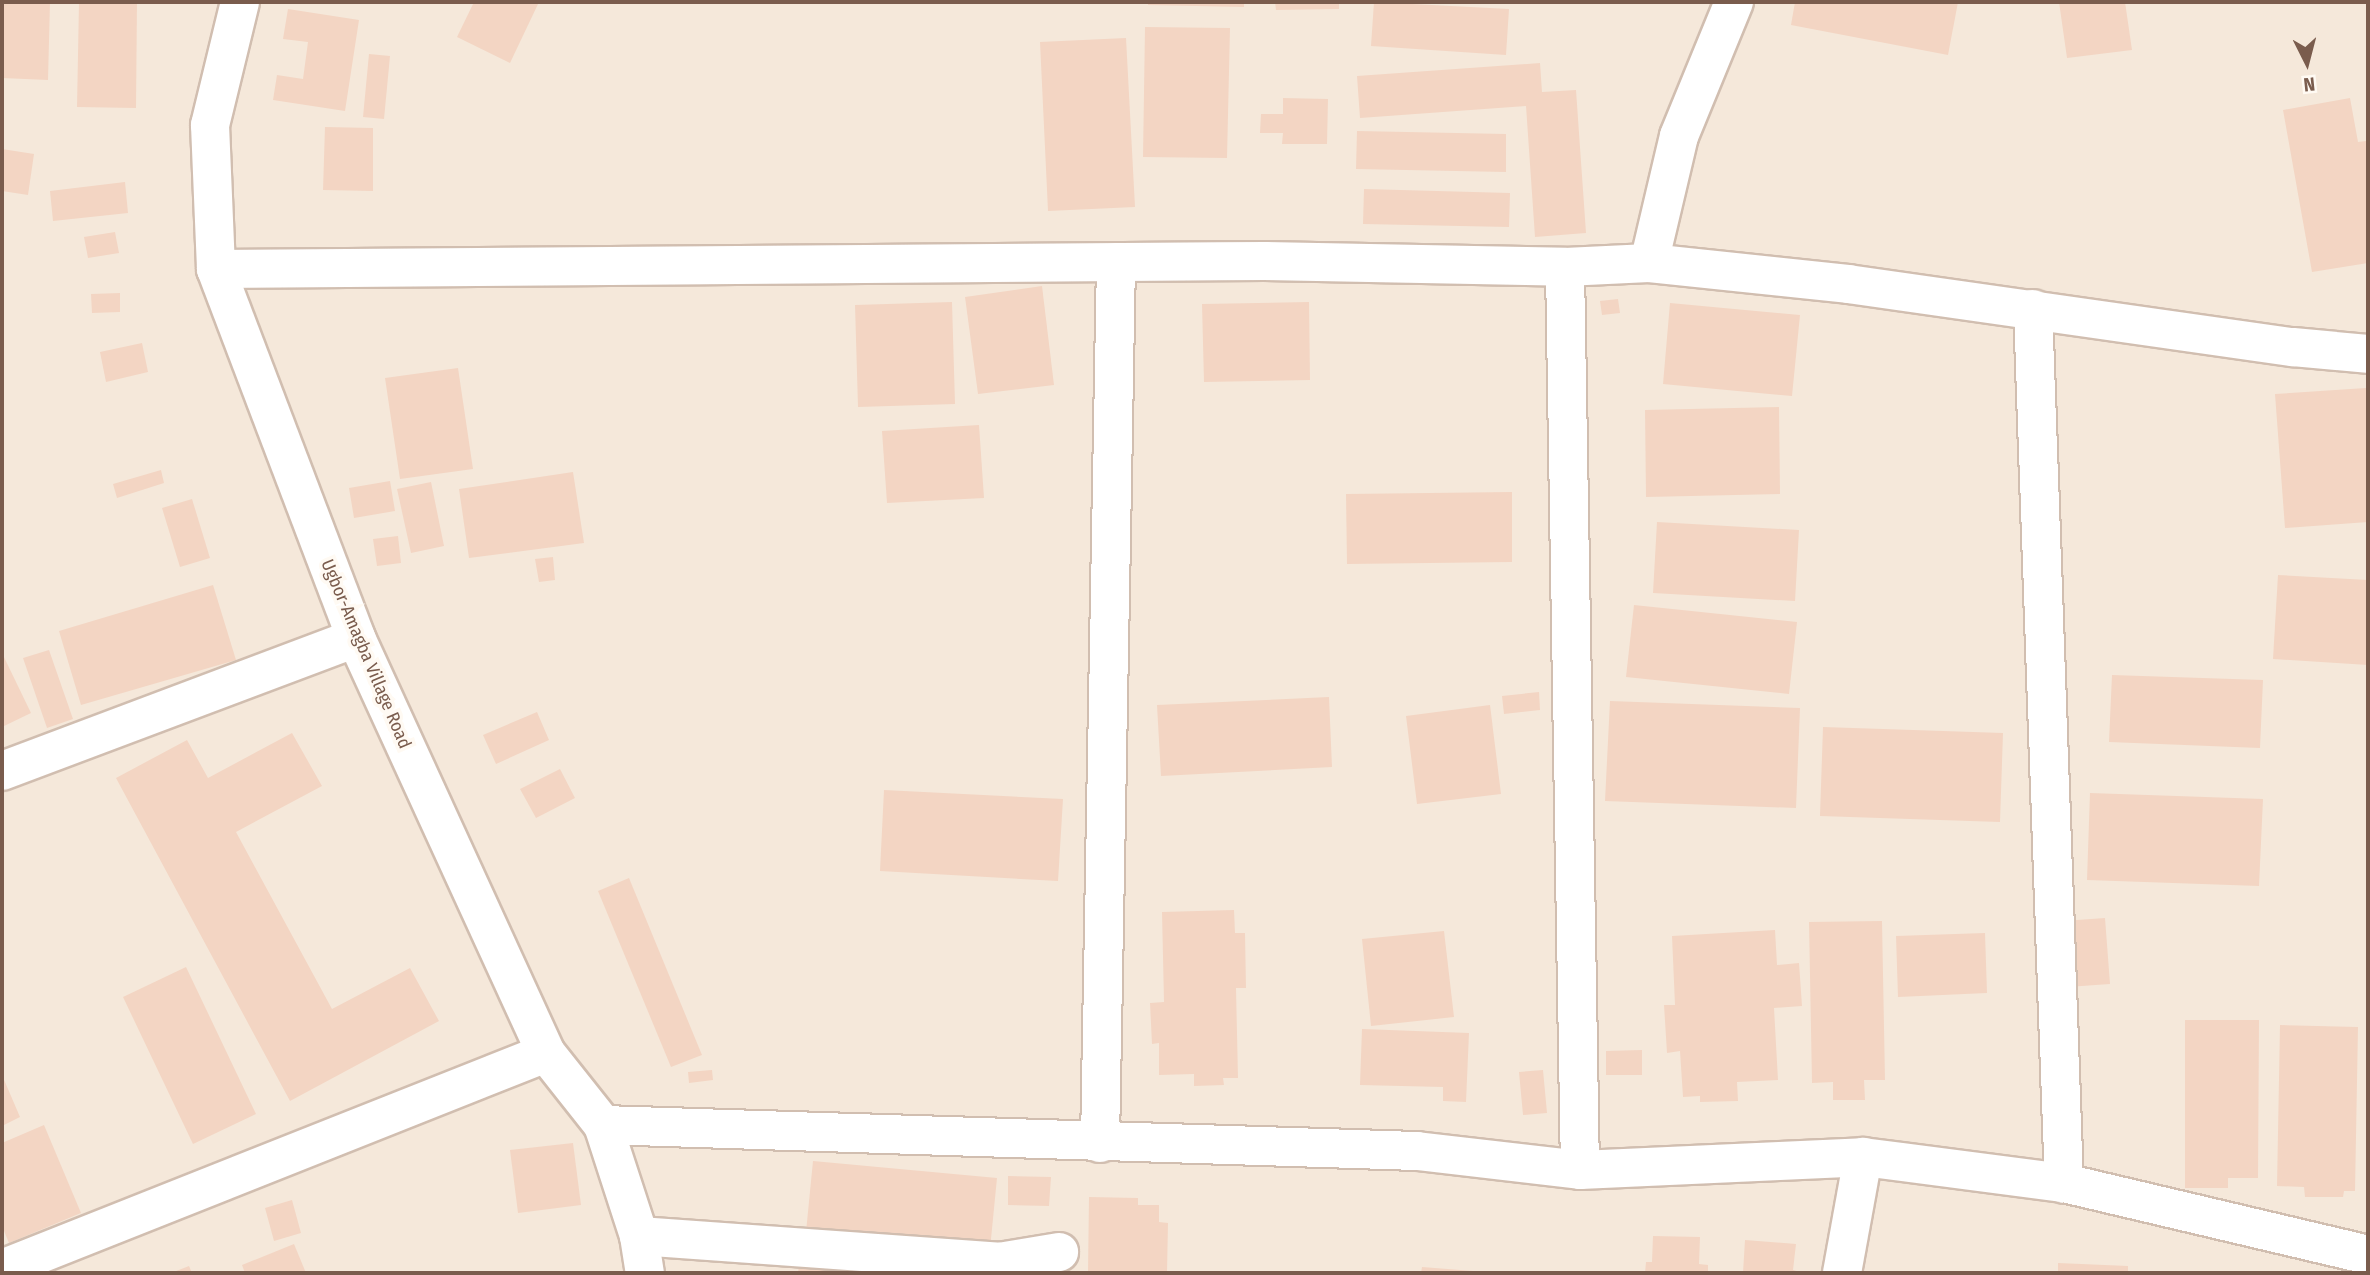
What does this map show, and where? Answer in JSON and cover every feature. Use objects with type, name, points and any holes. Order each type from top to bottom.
[{"type":"street","name":"Ugbor-Amagba Village Road","points":[[240,2],[210,124],[216,269],[356,638],[546,1053],[603,1125],[639,1236],[645,1273]]},
{"type":"street","points":[[1649,263],[1679,136],[1734,2]]},
{"type":"street","points":[[1100,1143],[1116,262]]},
{"type":"street","points":[[216,269],[1116,262],[1565,267],[1649,263],[2033,309],[2368,354]]},
{"type":"street","points":[[1565,267],[1580,1170]]},
{"type":"street","points":[[2033,309],[2064,1183]]},
{"type":"street","points":[[2,771],[356,638]]},
{"type":"street","points":[[2,1269],[546,1053]]},
{"type":"street","points":[[603,1125],[1100,1143],[1417,1151],[1580,1170],[1863,1157],[2064,1183],[2342,1259]]},
{"type":"street","points":[[1842,1273],[1863,1157]]},
{"type":"street","points":[[639,1236],[999,1262],[1059,1252]]},
{"type":"shaded area","points":[[2,2],[2368,2],[2368,1273],[2,1273]]},
{"type":"building","points":[[2,2],[50,2],[48,80],[2,78]]},
{"type":"building","points":[[79,2],[137,2],[136,108],[77,107]]},
{"type":"building","points":[[474,2],[539,2],[510,63],[457,37]]},
{"type":"building","points":[[1148,2],[1244,2],[1244,7],[1148,5]]},
{"type":"building","points":[[1275,2],[1339,2],[1339,9],[1276,10]]},
{"type":"building","points":[[1374,2],[1509,9],[1506,55],[1371,46]]},
{"type":"building","points":[[1795,2],[1958,2],[1948,55],[1791,25]]},
{"type":"building","points":[[2059,2],[2125,2],[2132,50],[2067,58]]},
{"type":"building","points":[[288,9],[359,20],[345,111],[273,100],[277,75],[303,79],[308,42],[283,39]]},
{"type":"building","points":[[1145,27],[1230,28],[1227,158],[1143,157]]},
{"type":"building","points":[[1126,38],[1135,207],[1048,211],[1040,42]]},
{"type":"building","points":[[369,54],[390,56],[384,119],[363,117]]},
{"type":"building","points":[[1540,63],[1542,92],[1576,90],[1586,233],[1535,237],[1526,106],[1360,118],[1357,76]]},
{"type":"building","points":[[1283,98],[1328,99],[1327,144],[1282,144],[1283,133],[1260,133],[1261,114],[1283,114]]},
{"type":"building","points":[[2350,98],[2358,142],[2366,141],[2368,151],[2368,263],[2312,272],[2283,110]]},
{"type":"building","points":[[325,127],[373,128],[373,191],[323,190]]},
{"type":"building","points":[[1357,131],[1506,134],[1506,172],[1356,169]]},
{"type":"building","points":[[2,149],[34,154],[28,195],[2,191]]},
{"type":"building","points":[[125,182],[128,213],[53,221],[50,191]]},
{"type":"building","points":[[1364,189],[1510,193],[1509,227],[1363,224]]},
{"type":"building","points":[[115,232],[119,253],[88,258],[84,237]]},
{"type":"building","points":[[1042,286],[1054,385],[978,394],[965,297]]},
{"type":"building","points":[[120,293],[120,312],[92,313],[91,294]]},
{"type":"building","points":[[1618,299],[1620,313],[1602,315],[1600,301]]},
{"type":"building","points":[[952,302],[955,404],[858,407],[855,305]]},
{"type":"building","points":[[1309,302],[1310,380],[1204,382],[1202,304]]},
{"type":"building","points":[[1670,303],[1800,315],[1792,396],[1663,384]]},
{"type":"building","points":[[142,343],[148,372],[106,382],[100,352]]},
{"type":"building","points":[[458,368],[473,469],[400,479],[385,378]]},
{"type":"building","points":[[2366,388],[2368,522],[2285,528],[2275,394]]},
{"type":"building","points":[[1779,407],[1780,494],[1646,497],[1645,410]]},
{"type":"building","points":[[979,425],[984,498],[887,503],[882,431]]},
{"type":"building","points":[[161,470],[164,483],[117,498],[113,484]]},
{"type":"building","points":[[573,472],[584,543],[469,558],[459,489]]},
{"type":"building","points":[[390,481],[395,511],[354,518],[349,488]]},
{"type":"building","points":[[431,482],[444,546],[411,553],[397,489]]},
{"type":"building","points":[[1512,492],[1512,562],[1347,564],[1346,494]]},
{"type":"building","points":[[192,499],[210,558],[180,567],[162,508]]},
{"type":"building","points":[[1657,522],[1799,530],[1795,601],[1653,593]]},
{"type":"building","points":[[398,536],[401,563],[377,566],[373,539]]},
{"type":"building","points":[[553,557],[555,580],[539,582],[535,559]]},
{"type":"building","points":[[2278,575],[2368,580],[2368,665],[2273,659]]},
{"type":"building","points":[[213,585],[236,660],[81,705],[59,631]]},
{"type":"building","points":[[1634,605],[1797,622],[1789,694],[1626,677]]},
{"type":"building","points":[[49,650],[73,719],[47,728],[23,658]]},
{"type":"building","points":[[2,653],[31,713],[2,727]]},
{"type":"building","points":[[2112,675],[2263,680],[2260,748],[2109,742]]},
{"type":"building","points":[[1539,692],[1540,710],[1504,714],[1502,696]]},
{"type":"building","points":[[1329,697],[1332,767],[1161,776],[1157,705]]},
{"type":"building","points":[[1610,701],[1800,708],[1796,808],[1605,801]]},
{"type":"building","points":[[1490,705],[1501,794],[1417,804],[1406,716]]},
{"type":"building","points":[[537,712],[549,740],[496,764],[483,735]]},
{"type":"building","points":[[1823,727],[2003,733],[2000,822],[1820,816]]},
{"type":"building","points":[[292,733],[322,786],[236,832],[332,1009],[410,968],[439,1021],[290,1101],[116,778],[187,740],[208,778]]},
{"type":"building","points":[[560,769],[575,798],[536,818],[520,789]]},
{"type":"building","points":[[884,790],[1063,799],[1058,881],[880,871]]},
{"type":"building","points":[[2090,793],[2263,799],[2259,886],[2087,880]]},
{"type":"building","points":[[629,878],[702,1055],[671,1067],[598,891]]},
{"type":"building","points":[[1234,910],[1235,933],[1245,933],[1246,988],[1236,988],[1238,1078],[1223,1078],[1224,1085],[1194,1086],[1194,1074],[1159,1075],[1159,1043],[1152,1044],[1150,1003],[1164,1002],[1162,912]]},
{"type":"building","points":[[2105,918],[2110,984],[2053,988],[2049,922]]},
{"type":"building","points":[[1882,921],[1885,1080],[1864,1080],[1865,1100],[1833,1100],[1833,1082],[1812,1083],[1809,922]]},
{"type":"building","points":[[1775,930],[1777,965],[1799,963],[1802,1006],[1774,1008],[1778,1080],[1737,1082],[1738,1101],[1700,1102],[1700,1096],[1683,1097],[1680,1051],[1667,1053],[1664,1005],[1675,1005],[1672,936]]},
{"type":"building","points":[[1444,931],[1454,1017],[1371,1026],[1362,939]]},
{"type":"building","points":[[1985,933],[1987,993],[1898,997],[1896,936]]},
{"type":"building","points":[[186,967],[256,1114],[193,1144],[123,997]]},
{"type":"building","points":[[2185,1020],[2259,1020],[2258,1178],[2228,1178],[2228,1188],[2185,1188]]},
{"type":"building","points":[[2280,1025],[2358,1027],[2355,1191],[2344,1191],[2343,1197],[2305,1197],[2304,1187],[2277,1186]]},
{"type":"building","points":[[1362,1029],[1469,1033],[1466,1102],[1443,1101],[1443,1087],[1360,1085]]},
{"type":"building","points":[[1642,1050],[1642,1075],[1606,1075],[1606,1051]]},
{"type":"building","points":[[712,1070],[713,1080],[689,1083],[688,1072]]},
{"type":"building","points":[[1543,1070],[1547,1113],[1523,1115],[1519,1072]]},
{"type":"building","points":[[2,1075],[20,1117],[2,1126]]},
{"type":"building","points":[[44,1125],[81,1213],[9,1243],[2,1226],[2,1143]]},
{"type":"building","points":[[573,1143],[581,1205],[518,1213],[510,1150]]},
{"type":"building","points":[[813,1161],[997,1178],[990,1249],[806,1232]]},
{"type":"building","points":[[1008,1176],[1051,1177],[1049,1206],[1008,1205]]},
{"type":"building","points":[[1089,1197],[1138,1198],[1138,1205],[1159,1205],[1159,1222],[1168,1223],[1167,1273],[1088,1273]]},
{"type":"building","points":[[292,1200],[301,1233],[274,1241],[265,1208]]},
{"type":"building","points":[[1653,1236],[1700,1237],[1699,1264],[1708,1265],[1708,1273],[1645,1273],[1646,1262],[1652,1262]]},
{"type":"building","points":[[1745,1240],[1796,1244],[1793,1270],[1804,1273],[1743,1273]]},
{"type":"building","points":[[294,1244],[306,1273],[245,1273],[242,1265]]},
{"type":"building","points":[[800,1258],[933,1273],[798,1273]]},
{"type":"building","points":[[2058,1263],[2128,1266],[2128,1273],[2058,1273]]},
{"type":"building","points":[[189,1266],[192,1273],[171,1273]]},
{"type":"building","points":[[1422,1267],[1473,1271],[1473,1273],[1421,1273]]}]
